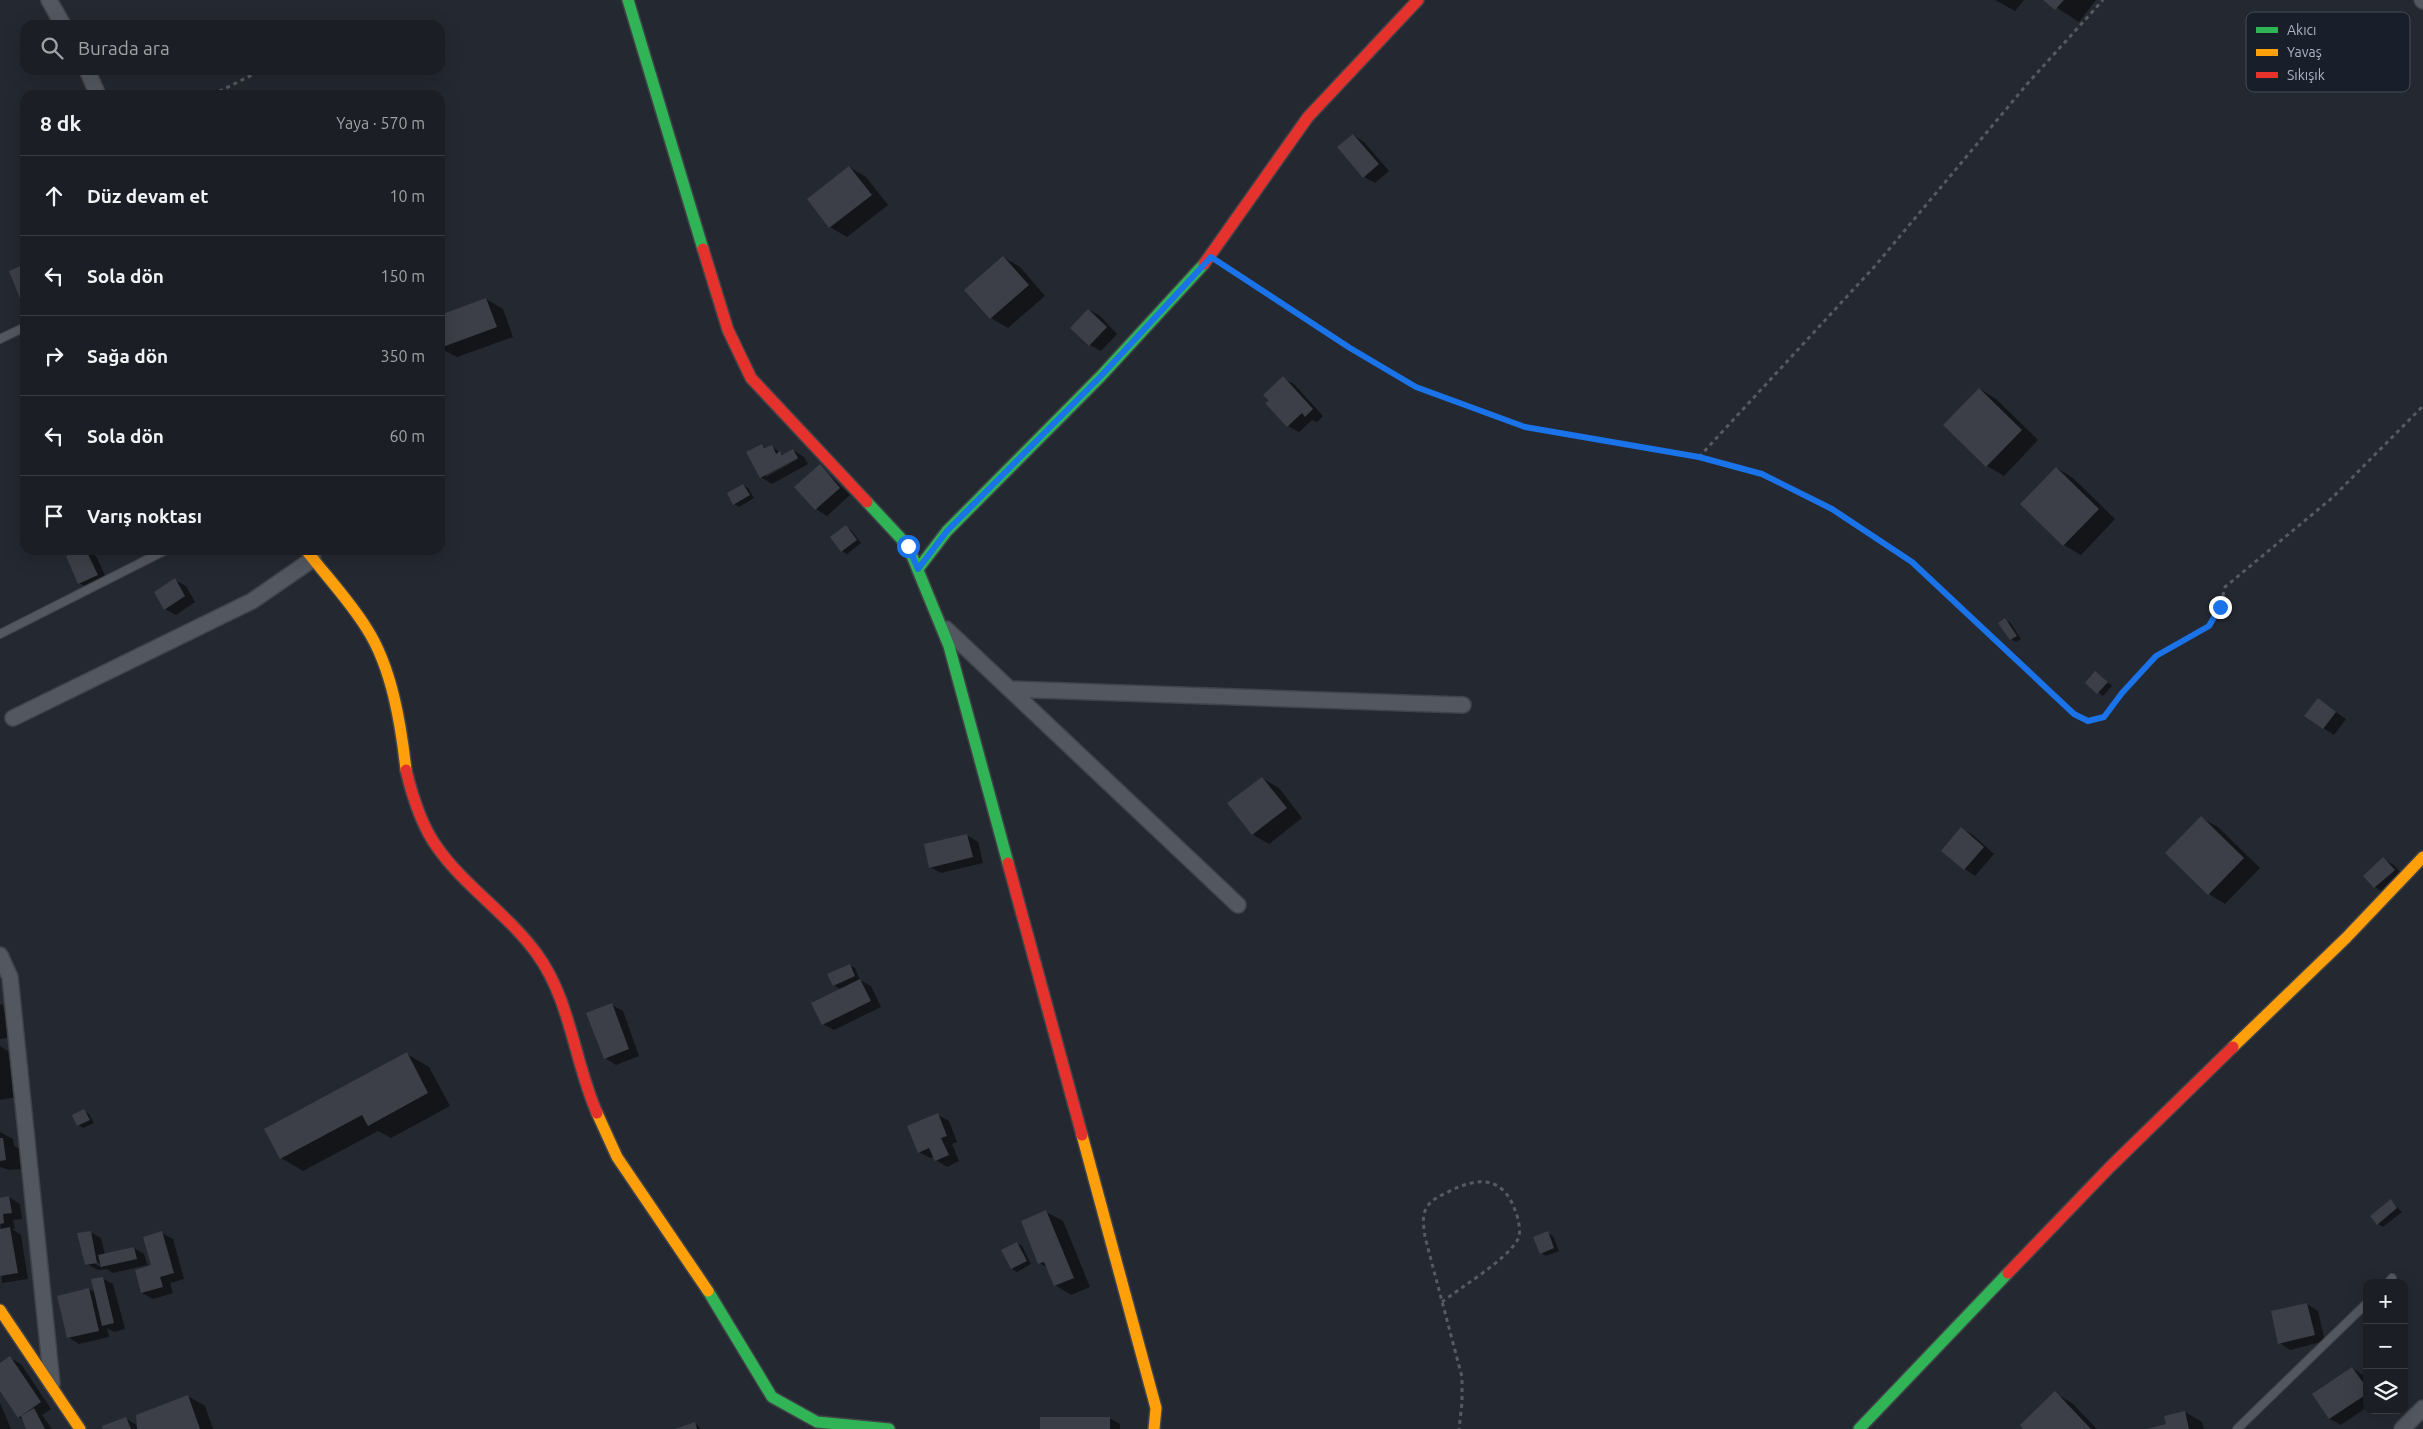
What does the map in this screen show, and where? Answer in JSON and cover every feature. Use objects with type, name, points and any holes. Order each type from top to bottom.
[{"type":"street","points":[[49,0],[60,20]]},
{"type":"street","points":[[628,0],[717,300],[728,330],[751,378],[908,546],[949,646],[1156,1408],[1154,1429]]},
{"type":"street","points":[[918,569],[947,531],[1101,376],[1211,257],[1308,117],[1418,0]]},
{"type":"street","points":[[89,75],[96,90]]},
{"type":"street","points":[[13,718],[252,600],[309,555]]},
{"type":"street","points":[[311,555],[368,630],[388,676],[401,724],[406,771],[418,807],[436,846],[466,880],[504,915],[538,955],[561,997],[592,1101],[618,1157],[718,1306],[772,1398],[817,1422],[889,1429]]},
{"type":"street","points":[[939,623],[1238,905]]},
{"type":"street","points":[[1010,689],[1463,705]]},
{"type":"street","points":[[1859,1429],[2110,1167],[2346,938],[2423,857]]},
{"type":"street","points":[[0,955],[10,977],[53,1387]]},
{"type":"street","points":[[0,1310],[80,1429]]},
{"type":"street","points":[[2402,1429],[2423,1408]]},
{"type":"lane","points":[[0,339],[20,329]]},
{"type":"lane","points":[[0,634],[156,555]]},
{"type":"lane","points":[[2237,1429],[2363,1307]]},
{"type":"path","points":[[1699,457],[1875,266],[2028,83],[2103,0]]},
{"type":"path","points":[[222,90],[252,75]]},
{"type":"path","points":[[1211,257],[1350,348],[1416,387],[1525,427],[1699,457],[1762,474],[1832,509],[1912,562],[2074,714],[2088,721],[2104,717],[2122,693],[2156,656],[2209,626],[2220,607],[2225,587],[2332,498],[2423,406]]},
{"type":"path","points":[[1442,1302],[1508,1252],[1519,1238],[1518,1216],[1510,1197],[1496,1185],[1482,1180],[1462,1185],[1435,1198],[1426,1208],[1423,1222],[1424,1237],[1462,1377],[1459,1429]]},
{"type":"building","points":[[2043,0],[2064,0],[2055,10]]},
{"type":"building","points":[[1353,134],[1379,164],[1363,178],[1337,147]]},
{"type":"building","points":[[849,166],[872,195],[829,228],[807,199]]},
{"type":"building","points":[[1003,256],[1029,285],[990,319],[964,290]]},
{"type":"building","points":[[20,266],[20,298],[9,271]]},
{"type":"building","points":[[486,298],[497,327],[445,346],[445,313]]},
{"type":"building","points":[[1088,309],[1107,327],[1089,346],[1070,328]]},
{"type":"building","points":[[1283,376],[1313,409],[1305,417],[1302,413],[1287,427],[1265,403],[1269,401],[1263,395]]},
{"type":"building","points":[[1979,388],[2022,430],[1986,467],[1943,425]]},
{"type":"building","points":[[762,444],[764,448],[772,445],[776,454],[780,451],[782,455],[793,449],[798,458],[760,478],[746,452]]},
{"type":"building","points":[[820,464],[840,488],[815,510],[794,487]]},
{"type":"building","points":[[2056,467],[2099,509],[2063,546],[2020,504]]},
{"type":"building","points":[[743,484],[750,495],[733,505],[727,493]]},
{"type":"building","points":[[846,525],[857,540],[841,552],[830,537]]},
{"type":"building","points":[[88,555],[98,575],[78,584],[66,556]]},
{"type":"building","points":[[175,578],[185,596],[164,610],[154,592]]},
{"type":"building","points":[[2005,618],[2017,636],[2010,640],[1998,623]]},
{"type":"building","points":[[2095,671],[2108,682],[2097,694],[2085,683]]},
{"type":"building","points":[[2318,698],[2336,712],[2323,729],[2304,716]]},
{"type":"building","points":[[1262,777],[1287,808],[1252,835],[1227,803]]},
{"type":"building","points":[[2201,816],[2244,858],[2208,895],[2165,853]]},
{"type":"building","points":[[1961,827],[1984,847],[1964,870],[1941,851]]},
{"type":"building","points":[[967,834],[973,857],[929,868],[924,844]]},
{"type":"building","points":[[2383,857],[2395,870],[2374,888],[2363,876]]},
{"type":"building","points":[[850,964],[855,976],[833,986],[827,974]]},
{"type":"building","points":[[860,979],[871,1001],[822,1025],[811,1003]]},
{"type":"building","points":[[612,1003],[629,1049],[604,1059],[586,1013]]},
{"type":"building","points":[[407,1052],[428,1093],[368,1126],[362,1115],[280,1159],[264,1129]]},
{"type":"building","points":[[84,1109],[90,1120],[77,1126],[72,1115]]},
{"type":"building","points":[[938,1113],[947,1136],[941,1138],[949,1155],[935,1161],[929,1148],[918,1153],[907,1126]]},
{"type":"building","points":[[0,1138],[3,1138],[6,1160],[0,1161]]},
{"type":"building","points":[[9,1196],[12,1213],[3,1214],[4,1223],[0,1224],[0,1198]]},
{"type":"building","points":[[2391,1199],[2397,1208],[2377,1225],[2370,1216]]},
{"type":"building","points":[[1046,1210],[1074,1278],[1054,1286],[1044,1262],[1038,1264],[1021,1221]]},
{"type":"building","points":[[10,1227],[18,1273],[0,1276],[0,1229]]},
{"type":"building","points":[[91,1231],[97,1263],[85,1265],[77,1233]]},
{"type":"building","points":[[162,1231],[174,1273],[160,1277],[163,1287],[141,1293],[135,1270],[151,1265],[143,1237]]},
{"type":"building","points":[[1548,1231],[1554,1248],[1540,1254],[1533,1237]]},
{"type":"building","points":[[1017,1242],[1027,1261],[1011,1269],[1001,1250]]},
{"type":"building","points":[[134,1247],[137,1259],[101,1267],[98,1255]]},
{"type":"building","points":[[103,1277],[114,1323],[102,1326],[91,1279]]},
{"type":"building","points":[[89,1288],[99,1331],[67,1338],[57,1296]]},
{"type":"building","points":[[2307,1303],[2315,1335],[2278,1344],[2271,1311]]},
{"type":"building","points":[[10,1356],[41,1402],[18,1418],[0,1391],[0,1363]]},
{"type":"building","points":[[2352,1367],[2363,1382],[2363,1397],[2329,1419],[2312,1394]]},
{"type":"building","points":[[2055,1391],[2091,1429],[2023,1429],[2020,1425]]},
{"type":"building","points":[[188,1395],[200,1429],[137,1429],[136,1415]]},
{"type":"building","points":[[34,1408],[45,1429],[26,1429],[21,1416]]},
{"type":"building","points":[[2185,1411],[2189,1429],[2147,1429],[2166,1424],[2164,1416]]},
{"type":"building","points":[[126,1417],[131,1429],[103,1429],[102,1426]]},
{"type":"building","points":[[1040,1417],[1110,1417],[1110,1429],[1040,1429]]},
{"type":"building","points":[[695,1422],[697,1429],[675,1429]]},
{"type":"traffic: fast","points":[[628,0],[703,249]]},
{"type":"traffic: fast","points":[[918,569],[947,531],[1101,376],[1204,264]]},
{"type":"traffic: fast","points":[[867,502],[908,546],[949,646],[1008,863]]},
{"type":"traffic: fast","points":[[1859,1429],[2008,1273]]},
{"type":"traffic: fast","points":[[708,1291],[772,1397],[817,1422],[889,1429]]},
{"type":"traffic: slow","points":[[310,555],[353,608],[376,644],[394,697],[406,770]]},
{"type":"traffic: slow","points":[[2233,1047],[2346,938],[2423,857]]},
{"type":"traffic: slow","points":[[597,1113],[617,1157],[708,1291]]},
{"type":"traffic: slow","points":[[1082,1135],[1156,1408],[1154,1429]]},
{"type":"traffic: slow","points":[[0,1310],[80,1429]]},
{"type":"traffic: jam","points":[[1204,264],[1308,117],[1418,0]]},
{"type":"traffic: jam","points":[[703,249],[728,330],[751,378],[867,502]]},
{"type":"traffic: jam","points":[[406,770],[414,800],[422,820],[437,847],[460,875],[526,940],[548,972],[565,1011],[589,1093],[597,1113]]},
{"type":"traffic: jam","points":[[1008,863],[1082,1135]]},
{"type":"traffic: jam","points":[[2008,1273],[2110,1167],[2233,1047]]},
{"type":"route","points":[[908,546],[918,569],[947,531],[1101,376],[1211,257],[1350,348],[1416,387],[1525,427],[1699,457],[1762,474],[1832,509],[1912,562],[2074,714],[2088,721],[2104,717],[2122,693],[2156,656],[2209,626],[2220,607]]}]
